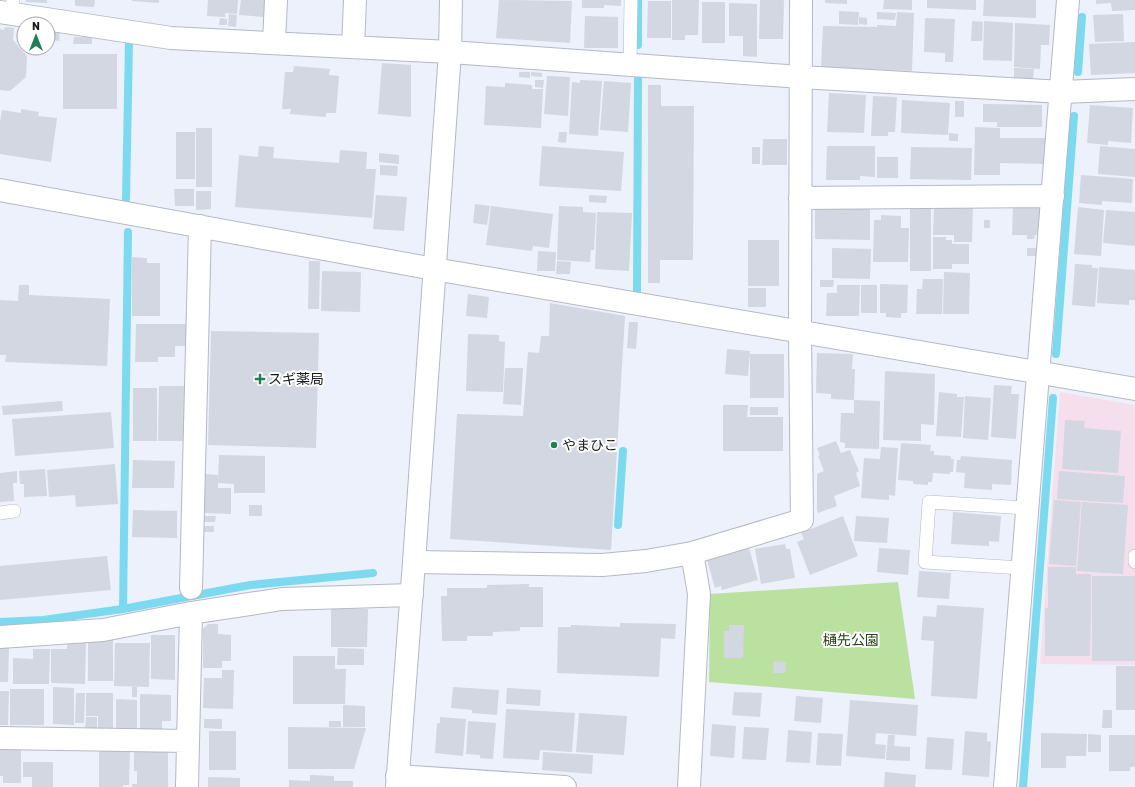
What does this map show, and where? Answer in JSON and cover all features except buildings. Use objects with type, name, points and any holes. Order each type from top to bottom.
[{"type":"street","points":[[274,43],[276,0]]},
{"type":"street","points":[[353,47],[355,0]]},
{"type":"street","points":[[451,0],[450,52],[412,594],[397,782],[565,787]]},
{"type":"street","points":[[414,562],[602,565],[646,561],[692,553],[802,520],[800,331],[801,0]]},
{"type":"street","points":[[1005,787],[1062,92],[1068,0]]},
{"type":"street","points":[[8,9],[171,38],[450,52],[801,77],[1062,92],[1135,89]]},
{"type":"street","points":[[0,190],[434,269],[1135,389]]},
{"type":"street","points":[[800,198],[1053,196]]},
{"type":"street","points":[[191,588],[200,226]]},
{"type":"street","points":[[689,787],[699,594],[692,553]]},
{"type":"street","points":[[0,637],[103,630],[282,599],[412,594]]},
{"type":"street","points":[[187,787],[191,614]]},
{"type":"street","points":[[0,738],[188,741]]},
{"type":"lane","points":[[630,65],[631,0]]},
{"type":"lane","points":[[1022,568],[925,562],[929,502],[1027,508]]},
{"type":"lane","points":[[0,513],[14,512]]},
{"type":"lane","points":[[1135,556],[1135,562]]},
{"type":"shaded area","points":[[1060,392],[1135,405],[1135,665],[1040,664]]},
{"type":"green space","name":"樋先公園","points":[[898,582],[915,699],[709,682],[710,594]]},
{"type":"waterway","points":[[638,0],[638,45]]},
{"type":"waterway","points":[[1078,72],[1082,17]]},
{"type":"waterway","points":[[126,199],[129,42]]},
{"type":"waterway","points":[[637,293],[638,77]]},
{"type":"waterway","points":[[1056,354],[1074,116]]},
{"type":"waterway","points":[[123,609],[128,232]]},
{"type":"waterway","points":[[1023,787],[1053,398]]},
{"type":"waterway","points":[[618,525],[623,451]]},
{"type":"waterway","points":[[0,622],[43,620],[123,609],[250,585],[373,573]]},
{"type":"place","name":"スギ薬局","points":[[260,379]]},
{"type":"place","name":"やまひこ","points":[[554,445]]}]
